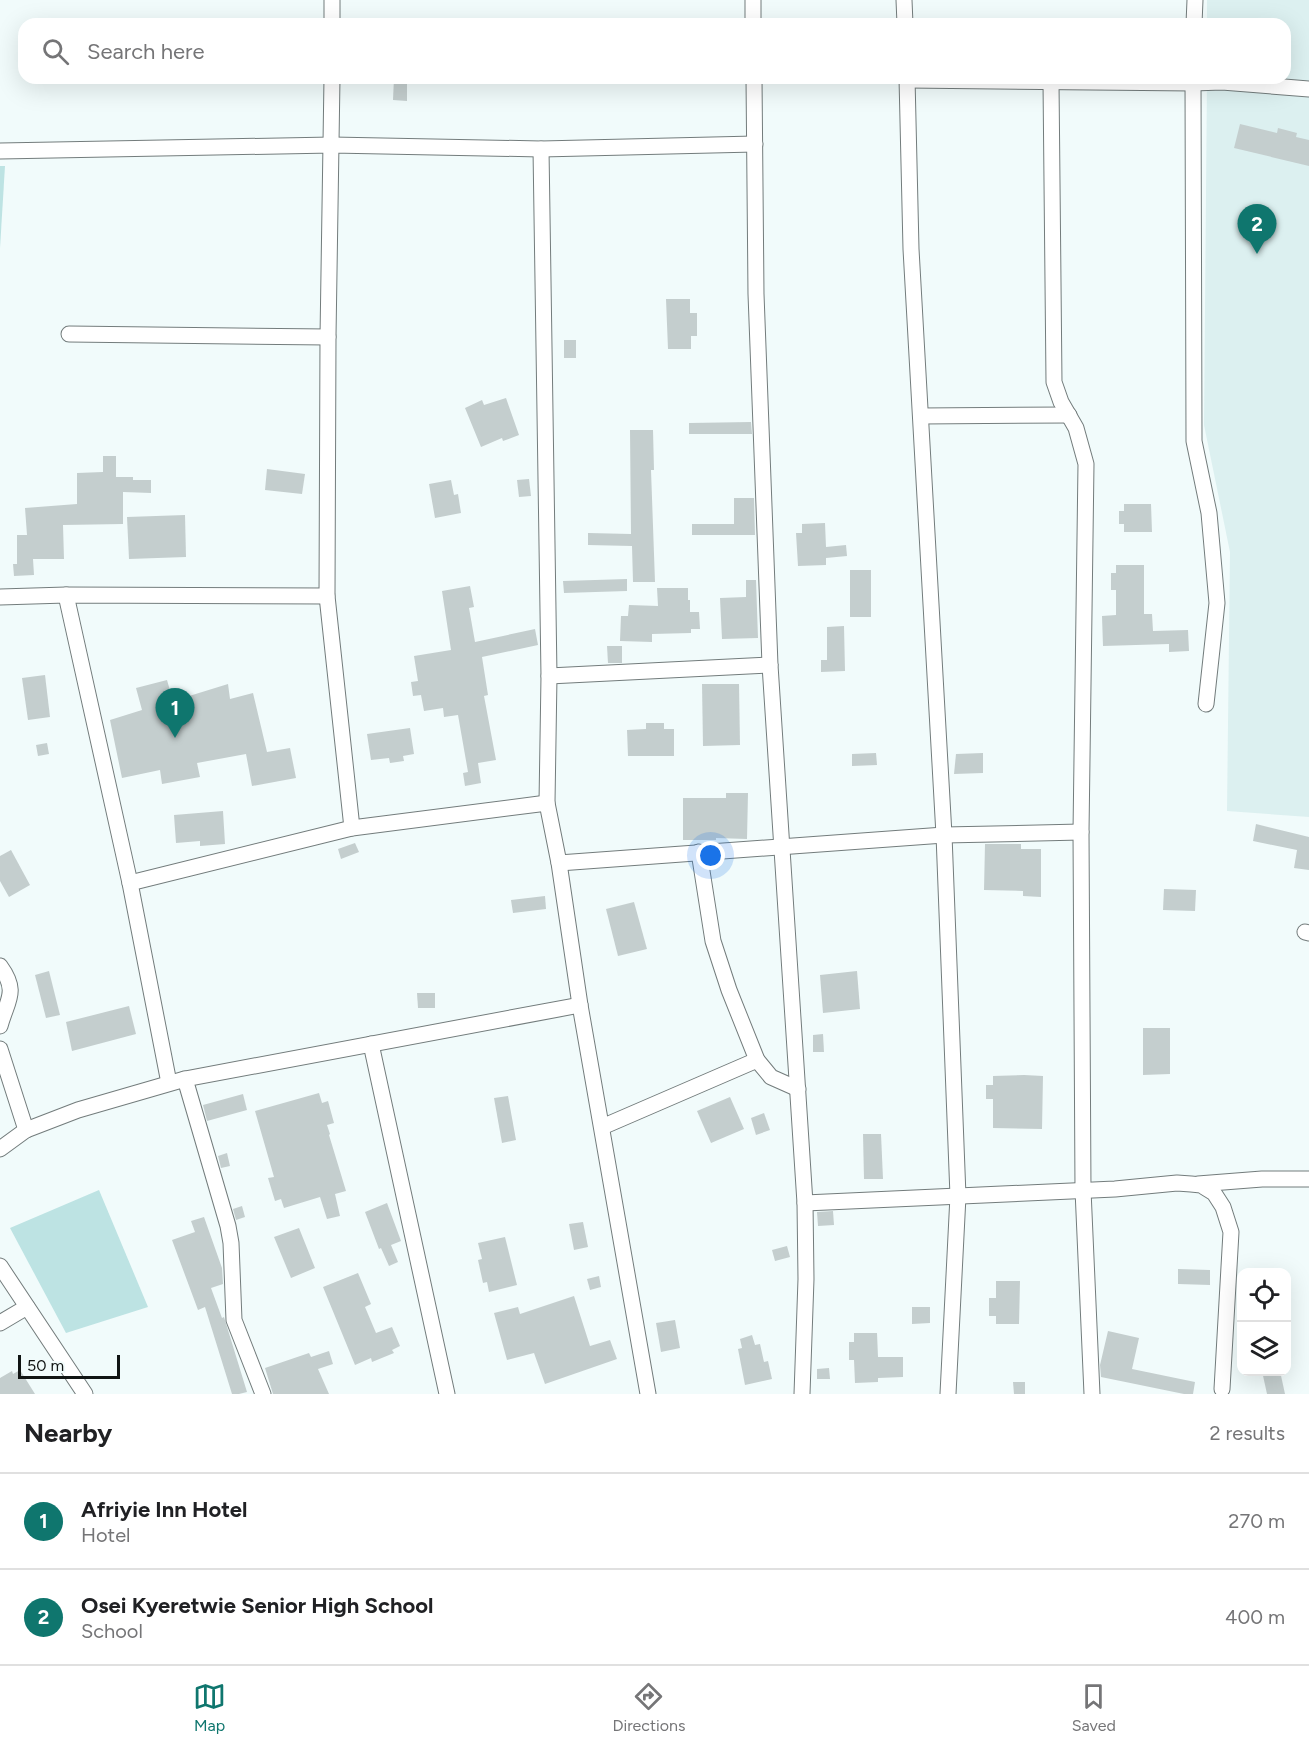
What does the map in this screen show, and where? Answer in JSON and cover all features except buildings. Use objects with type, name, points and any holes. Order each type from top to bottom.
[{"type":"street","points":[[332,0],[332,18]]},
{"type":"street","points":[[753,0],[753,18]]},
{"type":"street","points":[[904,0],[905,18]]},
{"type":"street","points":[[1194,18],[1195,0]]},
{"type":"street","points":[[332,84],[327,596],[352,828]]},
{"type":"street","points":[[754,84],[756,294],[770,665],[805,1203],[806,1279],[802,1394]]},
{"type":"street","points":[[907,84],[911,249],[944,835],[958,1196],[948,1394]]},
{"type":"street","points":[[1051,84],[1054,382],[1061,402],[1076,428],[1086,464],[1081,832],[1083,1190],[1092,1394]]},
{"type":"street","points":[[1193,84],[1194,441],[1209,513],[1217,603],[1206,704]]},
{"type":"street","points":[[1247,84],[1309,89]]},
{"type":"street","points":[[0,151],[332,145],[541,149],[755,144]]},
{"type":"street","points":[[541,149],[549,676],[547,803],[559,862],[580,1005],[648,1394]]},
{"type":"street","points":[[69,334],[328,337]]},
{"type":"street","points":[[921,416],[1069,415]]},
{"type":"street","points":[[66,595],[130,883],[169,1083]]},
{"type":"street","points":[[0,597],[327,596]]},
{"type":"street","points":[[549,676],[770,665]]},
{"type":"street","points":[[130,883],[352,828],[547,803]]},
{"type":"street","points":[[559,862],[944,835],[1081,832]]},
{"type":"street","points":[[699,852],[713,941],[729,990],[757,1060],[771,1077],[798,1089]]},
{"type":"street","points":[[0,966],[8,976],[10,1002],[0,1026]]},
{"type":"street","points":[[0,1149],[26,1130],[78,1110],[185,1079],[580,1005]]},
{"type":"street","points":[[371,1044],[447,1394]]},
{"type":"street","points":[[0,1049],[26,1130]]},
{"type":"street","points":[[602,1127],[757,1060]]},
{"type":"street","points":[[185,1079],[228,1226],[231,1243],[234,1320],[263,1394]]},
{"type":"street","points":[[805,1203],[1143,1187],[1177,1183],[1309,1179]]},
{"type":"street","points":[[1195,1184],[1214,1193],[1226,1214],[1231,1232],[1222,1389]]},
{"type":"street","points":[[0,1266],[85,1394]]},
{"type":"street","points":[[0,1323],[27,1306]]},
{"type":"shaded area","points":[[1207,0],[1309,0],[1309,817],[1227,811],[1230,552],[1204,425],[1207,84],[1291,84],[1291,18],[1207,18]]},
{"type":"shaded area","points":[[0,166],[5,166],[0,248]]},
{"type":"shaded area","points":[[99,1190],[148,1307],[66,1333],[10,1228]]},
{"type":"place","name":"Osei Kyeretwie Senior High School","points":[[1257,254]]},
{"type":"place","name":"Afriyie Inn Hotel","points":[[175,738]]}]
